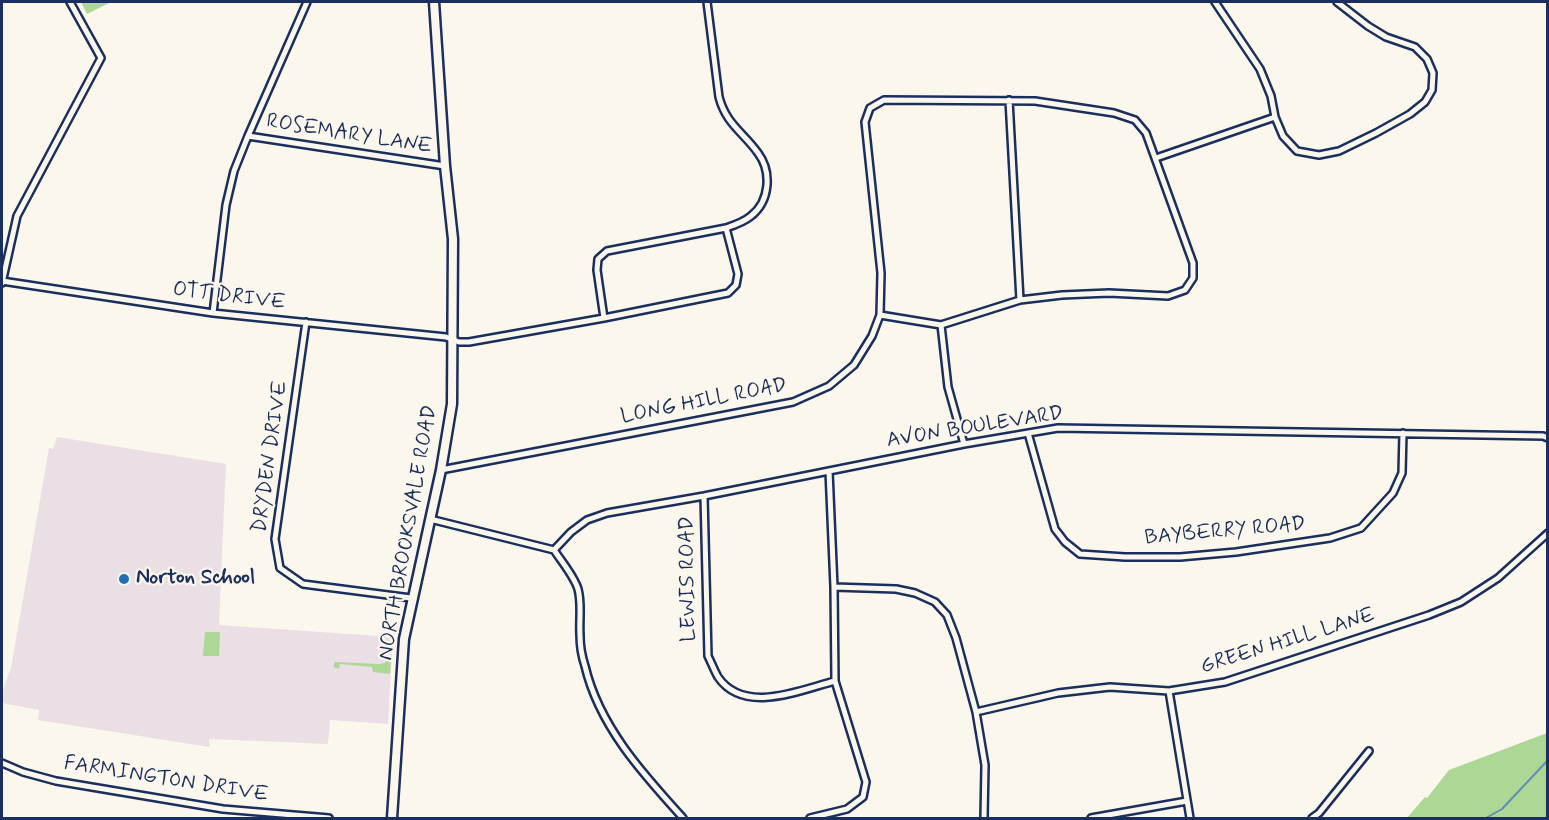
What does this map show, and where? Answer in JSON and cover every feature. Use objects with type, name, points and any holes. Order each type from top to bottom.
[{"type":"main road","name":"NORTH BROOKSVALE ROAD","points":[[392,819],[404,639],[411,598],[441,470],[452,404],[453,239],[445,166],[434,2]]},
{"type":"street","points":[[2,282],[17,216],[101,58],[70,2]]},
{"type":"street","points":[[213,313],[226,206],[234,171],[307,2]]},
{"type":"street","points":[[604,318],[597,270],[598,259],[606,251],[726,228],[740,223],[762,205],[766,192],[765,164],[758,152],[723,112],[707,2]]},
{"type":"street","points":[[1215,2],[1260,69],[1271,96],[1282,136],[1297,151],[1319,155],[1339,151],[1377,133],[1410,114],[1425,102],[1432,90],[1433,73],[1427,59],[1415,47],[1386,37],[1337,2]]},
{"type":"street","points":[[884,100],[1009,100],[1035,101],[1114,112],[1136,120],[1146,133],[1156,158],[1193,263],[1193,278],[1185,290],[1168,296],[1108,293],[1020,300],[941,325],[880,315],[881,273],[865,122],[870,108],[884,100]]},
{"type":"street","points":[[1009,100],[1020,300]]},
{"type":"street","points":[[1156,158],[1275,117]]},
{"type":"street","name":"ROSEMARY LANE","points":[[248,136],[445,166]]},
{"type":"street","name":"OTT DRIVE","points":[[2,282],[213,313],[446,337],[469,342],[728,293],[736,285],[738,273],[726,228]]},
{"type":"street","name":"LONG HILL ROAD","points":[[441,470],[793,402],[829,386],[854,365],[872,336],[880,315]]},
{"type":"street","name":"DRYDEN DRIVE","points":[[306,322],[275,539],[280,568],[303,584],[411,598]]},
{"type":"street","points":[[941,325],[948,387],[964,444]]},
{"type":"street","name":"AVON BOULEVARD","points":[[554,550],[571,532],[587,520],[607,513],[1058,428],[1543,436],[1548,438]]},
{"type":"street","name":"BAYBERRY ROAD","points":[[1028,433],[1055,529],[1065,543],[1080,554],[1125,557],[1180,557],[1236,552],[1330,538],[1361,528],[1393,493],[1402,473],[1402,434]]},
{"type":"street","points":[[810,819],[847,809],[863,797],[866,782],[835,681],[834,587],[828,471]]},
{"type":"street","name":"LEWIS ROAD","points":[[704,496],[708,656],[718,678],[736,693],[758,698],[781,696],[835,681]]},
{"type":"street","points":[[430,519],[554,550],[578,588],[584,665],[595,700],[616,736],[655,788],[683,819]]},
{"type":"street","name":"GREEN HILL LANE","points":[[976,712],[1058,693],[1110,687],[1169,691],[1226,682],[1429,615],[1461,602],[1498,578],[1548,533]]},
{"type":"street","points":[[834,587],[896,589],[915,593],[935,602],[947,615],[976,712],[985,765],[984,819]]},
{"type":"street","points":[[1169,691],[1190,819]]},
{"type":"street","points":[[1312,819],[1369,751]]},
{"type":"street","name":"FARMINGTON DRIVE","points":[[2,763],[23,772],[56,781],[223,809],[329,819]]},
{"type":"street","points":[[1090,819],[1187,801]]},
{"type":"shaded area","name":"Norton School","points":[[57,437],[226,464],[219,625],[393,637],[388,724],[330,720],[328,744],[209,739],[210,747],[38,720],[39,710],[2,703],[2,692],[11,668],[49,448],[53,449]]},
{"type":"green space","points":[[81,2],[111,2],[87,14]]},
{"type":"green space","points":[[205,632],[220,632],[219,656],[203,656]]},
{"type":"green space","points":[[386,658],[391,658],[390,674],[373,672],[372,667],[340,664],[339,669],[333,667],[335,662],[385,663]]},
{"type":"green space","points":[[1547,733],[1547,818],[1407,818],[1425,797],[1427,798],[1449,770]]},
{"type":"waterway","points":[[1486,818],[1502,809],[1548,760]]},
{"type":"place","name":"Norton School","points":[[124,579]]}]
